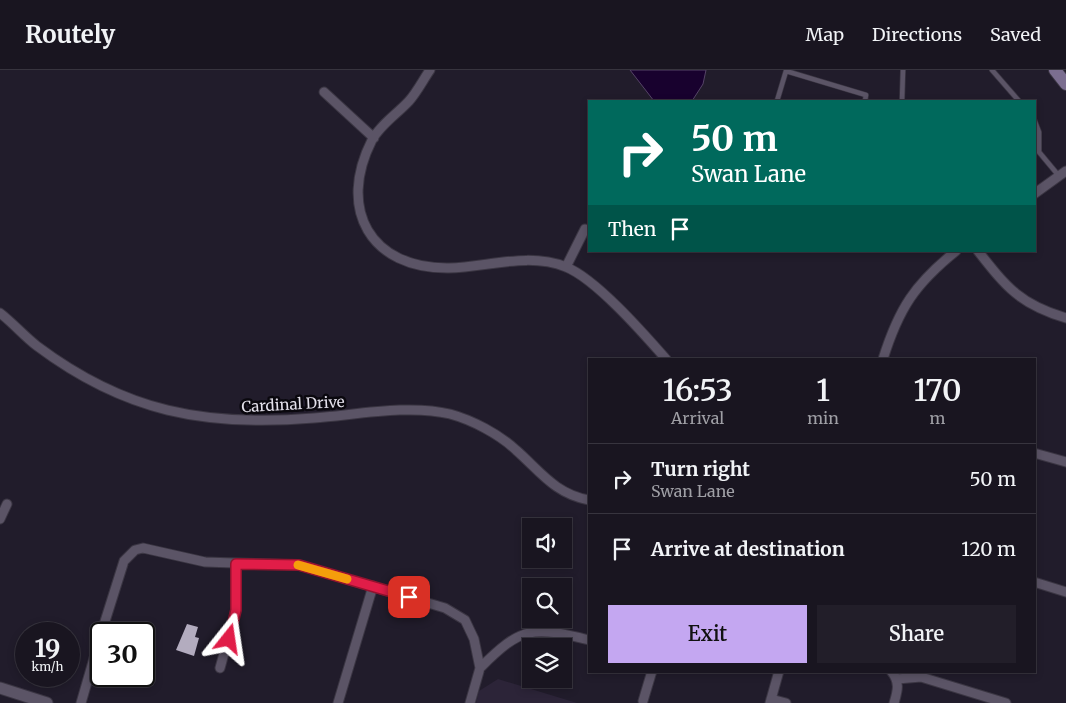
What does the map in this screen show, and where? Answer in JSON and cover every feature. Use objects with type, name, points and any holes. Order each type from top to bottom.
[{"type":"main road","points":[[1055,70],[1066,84]]},
{"type":"street","points":[[430,70],[410,100],[374,138],[360,167],[358,205],[369,235],[392,256],[421,267],[451,268],[530,259],[566,267],[596,287],[665,358]]},
{"type":"street","points":[[324,92],[374,138]]},
{"type":"street","points":[[1036,192],[1062,173]]},
{"type":"street","points":[[566,267],[585,229]]},
{"type":"street","points":[[883,358],[901,310],[916,289],[955,252]]},
{"type":"street","points":[[979,252],[1004,283],[1021,299],[1042,311],[1066,318]]},
{"type":"street","name":"Cardinal Drive","points":[[0,313],[34,344],[60,362],[113,393],[137,403],[211,419],[251,421],[292,420],[410,410],[449,414],[483,428],[515,449],[541,475],[571,497],[588,500]]},
{"type":"street","points":[[1036,454],[1066,462]]},
{"type":"street","points":[[0,519],[7,504]]},
{"type":"street","points":[[105,622],[121,568],[129,554],[135,550],[153,549],[195,561],[299,565],[446,608],[456,613],[470,629],[480,668]]},
{"type":"street","points":[[220,668],[236,610],[236,564]]},
{"type":"street","points":[[1036,583],[1066,592]]},
{"type":"street","points":[[338,703],[373,586]]},
{"type":"street","points":[[470,703],[480,668],[503,645],[519,634],[532,630],[545,631],[588,640]]},
{"type":"street","points":[[81,703],[90,672]]},
{"type":"street","points":[[643,701],[651,673]]},
{"type":"street","points":[[778,673],[771,701],[786,703]]},
{"type":"street","points":[[892,673],[897,679],[898,689],[894,703]]},
{"type":"street","points":[[897,679],[921,677],[1005,703]]},
{"type":"street","points":[[0,688],[47,703]]},
{"type":"lane","points":[[902,100],[903,70]]},
{"type":"lane","points":[[992,70],[1018,100]]},
{"type":"lane","points":[[777,100],[786,71],[866,95],[865,100]]},
{"type":"lane","points":[[1036,124],[1039,132],[1039,152],[1062,173]]},
{"type":"shaded area","points":[[630,70],[706,70],[703,84],[693,100],[653,100]]},
{"type":"shaded area","points":[[498,679],[522,686],[522,688],[577,703],[476,703],[479,691]]},
{"type":"building","points":[[187,624],[198,627],[195,637],[199,638],[194,656],[176,650]]},
{"type":"slow traffic","points":[[298,565],[347,579]]},
{"type":"route","points":[[229,639],[236,610],[236,564],[299,565],[409,597]]}]
